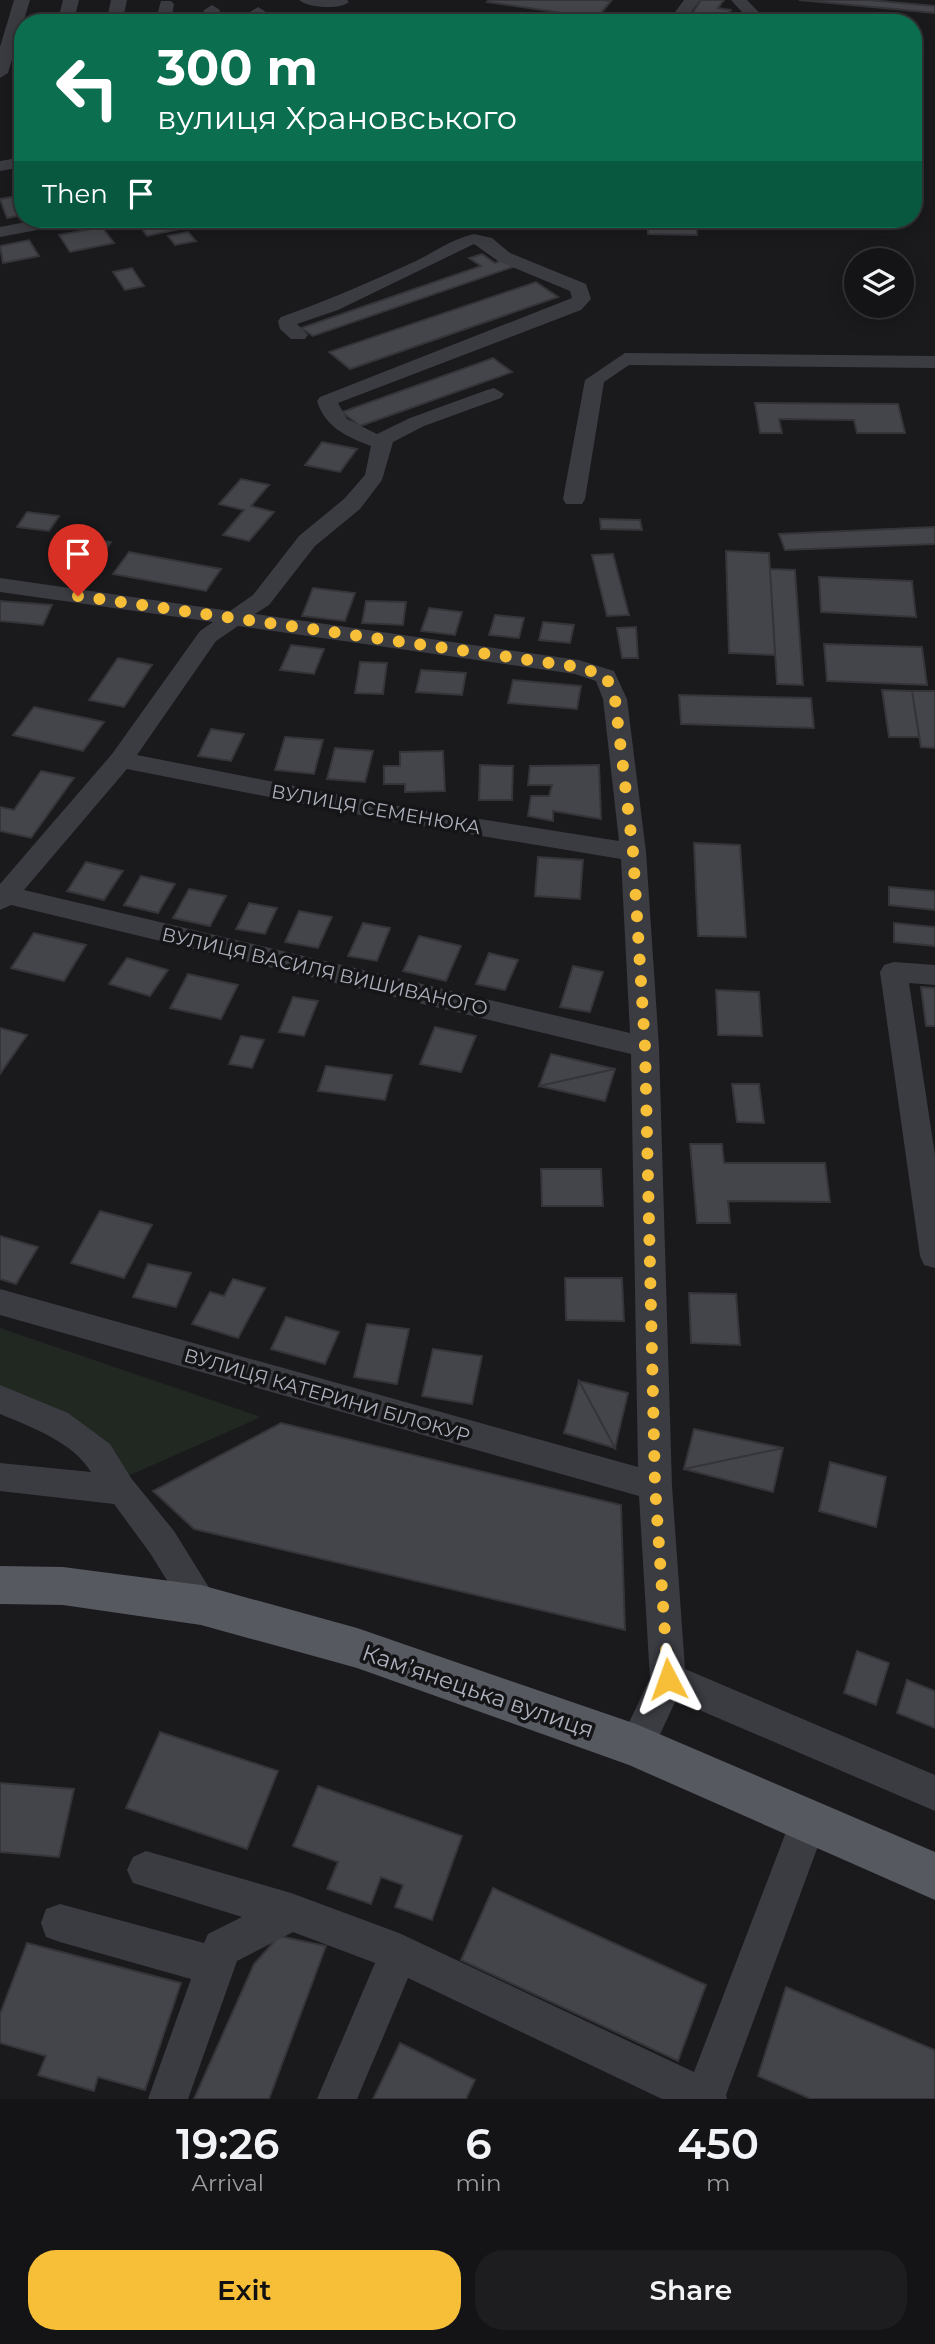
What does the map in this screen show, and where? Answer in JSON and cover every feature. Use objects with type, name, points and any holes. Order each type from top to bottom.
[{"type":"main road","name":"Камʼянецька вулиця","points":[[0,1585],[63,1586],[201,1605],[357,1648],[636,1746],[935,1876]]},
{"type":"street","points":[[307,0],[341,2]]},
{"type":"street","points":[[739,0],[752,14]]},
{"type":"street","points":[[164,14],[166,4]]},
{"type":"street","points":[[0,74],[14,27]]},
{"type":"street","points":[[0,232],[21,228]]},
{"type":"street","points":[[298,335],[287,325],[288,321],[331,306],[426,263],[461,242],[474,239],[485,242],[504,257],[579,288],[582,299],[574,306],[339,394],[327,401],[331,417],[355,433],[380,442],[418,422],[494,394]]},
{"type":"street","points":[[574,499],[595,380],[625,359],[935,362]]},
{"type":"street","points":[[3,898],[121,760],[208,636],[261,600],[307,541],[375,476],[380,442]]},
{"type":"street","points":[[0,585],[579,667],[606,676],[615,699],[633,852],[645,1047],[655,1486],[668,1679],[636,1746]]},
{"type":"street","name":"ВУЛИЦЯ СЕМЕНЮКА","points":[[121,760],[391,813],[633,852]]},
{"type":"street","name":"ВУЛИЦЯ ВАСИЛЯ ВИШИВАНОГО","points":[[3,898],[645,1047]]},
{"type":"street","points":[[935,975],[894,972],[935,1256]]},
{"type":"street","name":"ВУЛИЦЯ КАТЕРИНИ БІЛОКУР","points":[[0,1302],[655,1486]]},
{"type":"street","points":[[0,1399],[56,1423],[98,1454],[120,1490],[162,1542],[201,1605]]},
{"type":"street","points":[[0,1477],[120,1490]]},
{"type":"street","points":[[668,1679],[935,1793]]},
{"type":"street","points":[[146,1870],[291,1913],[399,1953],[705,2099],[809,1819]]},
{"type":"street","points":[[168,2099],[222,1948],[291,1913]]},
{"type":"street","points":[[60,1923],[216,1966]]},
{"type":"street","points":[[337,2099],[399,1953]]},
{"type":"shaded area","points":[[0,1328],[261,1417],[128,1476],[0,1399]]},
{"type":"building","points":[[701,0],[724,0],[718,8],[731,10],[728,14],[692,14]]},
{"type":"building","points":[[799,0],[869,0],[935,6],[935,13]]},
{"type":"building","points":[[611,1],[600,14],[570,14],[487,2]]},
{"type":"building","points":[[14,197],[14,217],[7,218],[0,199]]},
{"type":"building","points":[[103,228],[114,243],[70,252],[59,235]]},
{"type":"building","points":[[141,228],[180,229],[147,236]]},
{"type":"building","points":[[648,228],[697,228],[697,235],[648,234]]},
{"type":"building","points":[[188,232],[196,241],[175,245],[168,236]]},
{"type":"building","points":[[29,240],[39,256],[3,263],[0,246]]},
{"type":"building","points":[[482,254],[495,263],[503,260],[513,267],[313,336],[301,328],[481,266],[469,258]]},
{"type":"building","points":[[132,268],[144,286],[125,290],[113,272]]},
{"type":"building","points":[[536,282],[558,297],[350,369],[329,352]]},
{"type":"building","points":[[493,358],[512,372],[360,426],[342,412]]},
{"type":"building","points":[[755,403],[898,404],[905,433],[857,433],[854,420],[779,419],[782,433],[760,433]]},
{"type":"building","points":[[322,442],[357,449],[340,472],[305,465]]},
{"type":"building","points":[[241,479],[269,485],[251,506],[274,512],[249,541],[223,535],[244,510],[219,504]]},
{"type":"building","points":[[27,512],[59,516],[49,531],[17,527]]},
{"type":"building","points":[[600,519],[640,520],[642,530],[601,529]]},
{"type":"building","points":[[935,527],[935,544],[785,550],[779,534]]},
{"type":"building","points":[[74,536],[111,542],[94,569],[73,566],[81,553],[65,550]]},
{"type":"building","points":[[726,551],[769,553],[775,655],[729,653]]},
{"type":"building","points":[[129,552],[221,569],[206,591],[113,574]]},
{"type":"building","points":[[613,554],[629,615],[607,616],[592,555]]},
{"type":"building","points":[[770,569],[795,570],[803,685],[777,684]]},
{"type":"building","points":[[819,577],[912,581],[916,617],[821,612]]},
{"type":"building","points":[[313,588],[355,593],[345,621],[302,616]]},
{"type":"building","points":[[0,601],[52,605],[43,625],[0,621]]},
{"type":"building","points":[[366,601],[406,602],[403,625],[362,623]]},
{"type":"building","points":[[429,608],[462,612],[455,635],[421,631]]},
{"type":"building","points":[[495,615],[524,618],[519,638],[489,635]]},
{"type":"building","points":[[543,622],[574,625],[570,643],[539,640]]},
{"type":"building","points":[[636,627],[638,658],[622,658],[617,628]]},
{"type":"building","points":[[824,644],[922,647],[927,685],[827,681]]},
{"type":"building","points":[[291,645],[324,649],[314,674],[280,670]]},
{"type":"building","points":[[118,658],[152,665],[124,707],[89,700]]},
{"type":"building","points":[[360,662],[387,663],[383,694],[355,693]]},
{"type":"building","points":[[421,670],[466,673],[462,695],[416,692]]},
{"type":"building","points":[[513,680],[581,686],[577,709],[508,703]]},
{"type":"building","points":[[882,690],[912,691],[919,737],[889,737]]},
{"type":"building","points":[[912,691],[935,691],[935,748],[921,747]]},
{"type":"building","points":[[679,695],[811,698],[814,728],[681,724]]},
{"type":"building","points":[[34,707],[104,722],[83,751],[13,735]]},
{"type":"building","points":[[211,729],[244,734],[231,761],[198,756]]},
{"type":"building","points":[[285,737],[323,740],[314,774],[275,770]]},
{"type":"building","points":[[335,748],[373,751],[365,782],[327,779]]},
{"type":"building","points":[[443,751],[445,791],[405,792],[405,784],[384,784],[384,766],[400,766],[400,752]]},
{"type":"building","points":[[480,765],[513,766],[512,800],[479,800]]},
{"type":"building","points":[[599,765],[601,819],[553,811],[553,821],[528,816],[531,796],[549,796],[552,785],[528,785],[530,766]]},
{"type":"building","points":[[41,771],[74,778],[31,838],[0,831],[0,807],[14,810]]},
{"type":"building","points":[[694,843],[740,845],[746,937],[698,936]]},
{"type":"building","points":[[538,857],[583,860],[580,899],[535,896]]},
{"type":"building","points":[[86,862],[123,871],[104,900],[67,891]]},
{"type":"building","points":[[141,876],[175,884],[158,913],[124,905]]},
{"type":"building","points":[[889,887],[935,891],[935,910],[889,905]]},
{"type":"building","points":[[189,889],[226,896],[210,926],[173,918]]},
{"type":"building","points":[[249,903],[277,908],[265,934],[236,929]]},
{"type":"building","points":[[299,911],[332,917],[318,948],[285,942]]},
{"type":"building","points":[[363,923],[390,928],[377,961],[348,956]]},
{"type":"building","points":[[894,923],[935,927],[935,946],[894,942]]},
{"type":"building","points":[[34,933],[86,945],[64,981],[11,968]]},
{"type":"building","points":[[419,936],[461,946],[446,981],[403,971]]},
{"type":"building","points":[[489,953],[518,960],[505,990],[476,984]]},
{"type":"building","points":[[127,958],[168,970],[150,996],[109,984]]},
{"type":"building","points":[[573,966],[603,972],[590,1012],[560,1007]]},
{"type":"building","points":[[188,974],[238,985],[221,1019],[170,1008]]},
{"type":"building","points":[[921,987],[935,988],[935,1026],[926,1026]]},
{"type":"building","points":[[716,990],[759,992],[762,1036],[718,1035]]},
{"type":"building","points":[[293,997],[318,1001],[304,1036],[279,1032]]},
{"type":"building","points":[[435,1027],[476,1036],[461,1072],[420,1064]]},
{"type":"building","points":[[0,1028],[27,1035],[0,1074]]},
{"type":"building","points":[[241,1036],[264,1040],[252,1068],[229,1064]]},
{"type":"building","points":[[551,1054],[615,1069],[539,1086]]},
{"type":"building","points":[[326,1066],[392,1075],[385,1100],[318,1091]]},
{"type":"building","points":[[615,1069],[605,1101],[539,1086]]},
{"type":"building","points":[[732,1084],[759,1084],[764,1123],[737,1122]]},
{"type":"building","points":[[690,1144],[722,1144],[724,1163],[825,1163],[830,1202],[728,1201],[730,1223],[697,1223]]},
{"type":"building","points":[[541,1169],[601,1169],[603,1206],[542,1206]]},
{"type":"building","points":[[100,1211],[152,1225],[124,1278],[71,1263]]},
{"type":"building","points":[[0,1236],[38,1247],[16,1284],[0,1279]]},
{"type":"building","points":[[148,1264],[191,1273],[176,1307],[133,1297]]},
{"type":"building","points":[[565,1278],[622,1278],[624,1321],[566,1320]]},
{"type":"building","points":[[233,1279],[265,1288],[238,1338],[192,1324],[210,1292],[224,1296]]},
{"type":"building","points":[[689,1293],[736,1294],[740,1345],[691,1343]]},
{"type":"building","points":[[286,1317],[339,1332],[325,1364],[271,1349]]},
{"type":"building","points":[[367,1324],[409,1329],[397,1384],[354,1377]]},
{"type":"building","points":[[433,1349],[482,1356],[472,1404],[422,1396]]},
{"type":"building","points":[[579,1381],[628,1393],[615,1448]]},
{"type":"building","points":[[579,1381],[615,1448],[564,1433]]},
{"type":"building","points":[[281,1423],[621,1505],[625,1630],[194,1529],[153,1491]]},
{"type":"building","points":[[694,1429],[783,1448],[684,1469]]},
{"type":"building","points":[[783,1448],[773,1492],[684,1469]]},
{"type":"building","points":[[830,1462],[886,1477],[876,1527],[819,1511]]},
{"type":"building","points":[[857,1651],[889,1663],[876,1705],[844,1693]]},
{"type":"building","points":[[907,1680],[935,1691],[935,1728],[897,1713]]},
{"type":"building","points":[[160,1732],[278,1771],[247,1849],[126,1808]]},
{"type":"building","points":[[0,1783],[74,1789],[59,1857],[0,1852]]},
{"type":"building","points":[[318,1786],[462,1836],[432,1920],[395,1907],[403,1885],[381,1877],[371,1904],[327,1889],[338,1862],[293,1846]]},
{"type":"building","points":[[493,1888],[706,1985],[678,2061],[461,1960]]},
{"type":"building","points":[[279,1936],[326,1946],[269,2099],[194,2099],[254,1964]]},
{"type":"building","points":[[27,1943],[181,1983],[145,2090],[98,2077],[94,2091],[38,2075],[46,2056],[0,2043],[0,2014]]},
{"type":"building","points":[[786,1987],[935,2050],[935,2099],[811,2099],[758,2076]]},
{"type":"building","points":[[400,2043],[475,2080],[466,2099],[373,2099]]},
{"type":"route","points":[[78,596],[579,667],[606,676],[615,699],[633,852],[645,1047],[655,1486],[668,1679]]}]
